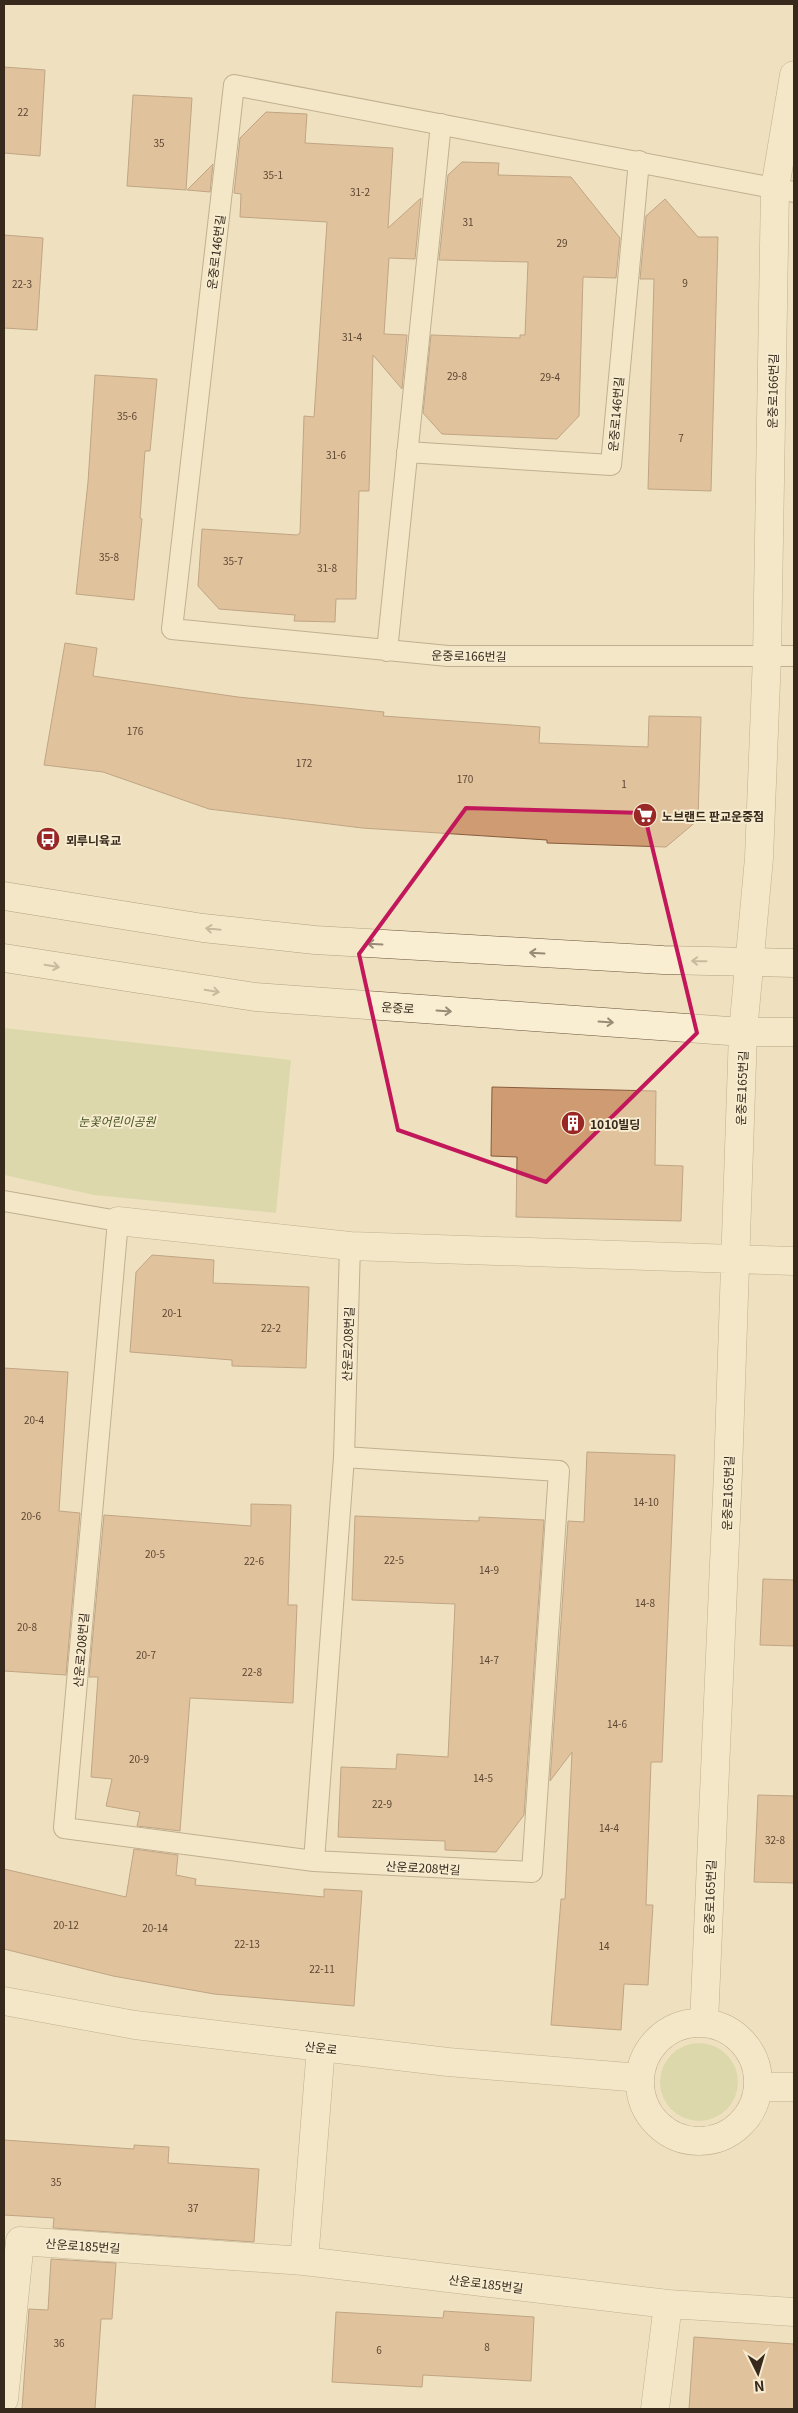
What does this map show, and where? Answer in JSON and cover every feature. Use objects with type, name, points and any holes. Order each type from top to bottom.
[{"type":"street","name":"운중로166번길","points":[[748,962],[759,858],[785,190],[780,155],[794,75]]},
{"type":"street","points":[[4,896],[203,928],[315,940],[654,960],[794,963]]},
{"type":"street","name":"운중로","points":[[4,958],[255,997],[743,1032],[794,1032]]},
{"type":"street","name":"운중로165번길","points":[[704,2023],[728,1482],[743,1032],[748,962]]},
{"type":"street","points":[[118,1221],[350,1246],[794,1261]]},
{"type":"street","name":"산운로","points":[[4,2001],[135,2025],[448,2062],[640,2078]]},
{"type":"street","points":[[704,2023],[722,2028],[738,2037],[750,2051],[758,2068],[759,2087],[755,2105],[745,2121],[731,2133],[714,2140],[695,2142],[677,2138],[661,2128],[649,2113],[641,2096],[640,2078],[644,2060],[654,2044],[668,2032],[685,2025],[704,2023]]},
{"type":"street","points":[[304,2261],[321,2047]]},
{"type":"street","points":[[759,2087],[794,2087]]},
{"type":"street","name":"산운로185번길","points":[[4,2399],[20,2241],[304,2261],[668,2304],[794,2312]]},
{"type":"street","points":[[655,2409],[668,2304]]},
{"type":"lane","name":"운중로146번길","points":[[172,629],[234,85],[785,190]]},
{"type":"lane","points":[[387,650],[441,124]]},
{"type":"lane","name":"운중로146번길","points":[[407,452],[611,465],[639,161]]},
{"type":"lane","name":"운중로166번길","points":[[172,629],[448,656],[794,656]]},
{"type":"lane","points":[[4,1201],[118,1221]]},
{"type":"lane","name":"산운로208번길","points":[[118,1221],[64,1828],[314,1862],[532,1872],[559,1471],[344,1457]]},
{"type":"lane","name":"산운로208번길","points":[[314,1862],[344,1457],[350,1246]]},
{"type":"highlighted area","points":[[466,808],[644,813],[697,1033],[546,1182],[398,1130],[359,954]]},
{"type":"green space","name":"눈꽃어린이공원","points":[[4,1028],[291,1060],[276,1213],[94,1195],[4,1175]]},
{"type":"green space","points":[[699,2043],[714,2046],[727,2054],[735,2067],[738,2082],[735,2097],[727,2110],[714,2118],[699,2121],[684,2118],[671,2110],[663,2097],[660,2082],[663,2067],[671,2054],[684,2046]]},
{"type":"building","points":[[4,67],[45,70],[40,156],[4,153]]},
{"type":"building","points":[[133,95],[192,98],[186,190],[127,186]]},
{"type":"building","points":[[266,112],[307,114],[305,143],[393,148],[388,228],[421,198],[415,259],[389,258],[384,334],[407,335],[402,389],[373,355],[369,491],[359,491],[356,599],[336,599],[335,622],[294,621],[295,615],[219,609],[198,586],[202,529],[297,535],[300,533],[304,416],[314,417],[327,222],[240,217],[241,194],[234,193],[240,138]]},
{"type":"building","points":[[462,162],[499,163],[498,175],[571,177],[620,238],[616,278],[583,277],[579,416],[557,439],[442,434],[423,413],[431,335],[520,338],[520,335],[525,335],[528,262],[439,260],[448,175]]},
{"type":"building","points":[[213,164],[210,192],[187,190]]},
{"type":"building","points":[[665,199],[698,237],[718,237],[711,491],[648,489],[654,279],[640,279],[646,216]]},
{"type":"building","points":[[4,235],[43,238],[37,330],[4,328]]},
{"type":"building","points":[[95,375],[157,379],[150,451],[145,451],[140,518],[142,519],[134,600],[76,594],[88,482]]},
{"type":"building","points":[[65,643],[97,648],[93,676],[238,697],[384,712],[383,716],[540,727],[539,743],[648,747],[649,716],[701,717],[698,820],[666,847],[547,843],[547,840],[362,828],[209,809],[103,772],[44,765]]},
{"type":"building","name":"1010빌딩","points":[[492,1087],[656,1091],[655,1165],[683,1166],[681,1221],[516,1217],[517,1157],[491,1156]]},
{"type":"building","points":[[152,1255],[214,1260],[213,1283],[309,1287],[306,1368],[232,1366],[232,1360],[130,1352],[136,1272]]},
{"type":"building","points":[[4,1368],[68,1372],[59,1511],[80,1513],[66,1675],[4,1671]]},
{"type":"building","points":[[587,1452],[675,1455],[662,1762],[651,1762],[646,1905],[653,1905],[648,1985],[624,1984],[621,2030],[551,2025],[561,1899],[565,1899],[572,1752],[550,1781],[568,1521],[584,1522]]},
{"type":"building","points":[[251,1504],[291,1505],[288,1605],[297,1605],[293,1703],[190,1698],[180,1831],[137,1826],[140,1812],[106,1806],[112,1779],[91,1777],[98,1677],[89,1677],[104,1515],[251,1526]]},
{"type":"building","points":[[355,1516],[479,1521],[479,1517],[544,1520],[524,1815],[496,1852],[445,1850],[445,1841],[338,1837],[341,1767],[396,1769],[397,1754],[448,1757],[455,1604],[352,1600]]},
{"type":"building","points":[[763,1579],[794,1580],[794,1646],[760,1645]]},
{"type":"building","points":[[758,1795],[794,1796],[794,1883],[754,1882]]},
{"type":"building","points":[[134,1849],[178,1855],[176,1875],[196,1879],[195,1885],[324,1897],[324,1889],[362,1891],[354,2006],[214,1994],[113,1976],[4,1949],[4,1869],[126,1897]]},
{"type":"building","points":[[4,2140],[134,2149],[134,2145],[169,2147],[168,2163],[259,2169],[254,2242],[53,2228],[54,2218],[4,2215]]},
{"type":"building","points":[[51,2259],[116,2263],[112,2319],[101,2319],[95,2409],[22,2409],[29,2309],[48,2310]]},
{"type":"building","points":[[444,2311],[534,2317],[531,2381],[423,2375],[422,2387],[332,2382],[336,2312],[443,2318]]},
{"type":"building","points":[[694,2337],[794,2344],[794,2409],[689,2409]]},
{"type":"place","name":"노브랜드 판교운중점","points":[[645,815]]},
{"type":"place","name":"뫼루니육교","points":[[48,839]]},
{"type":"place","name":"1010빌딩","points":[[573,1123]]}]
